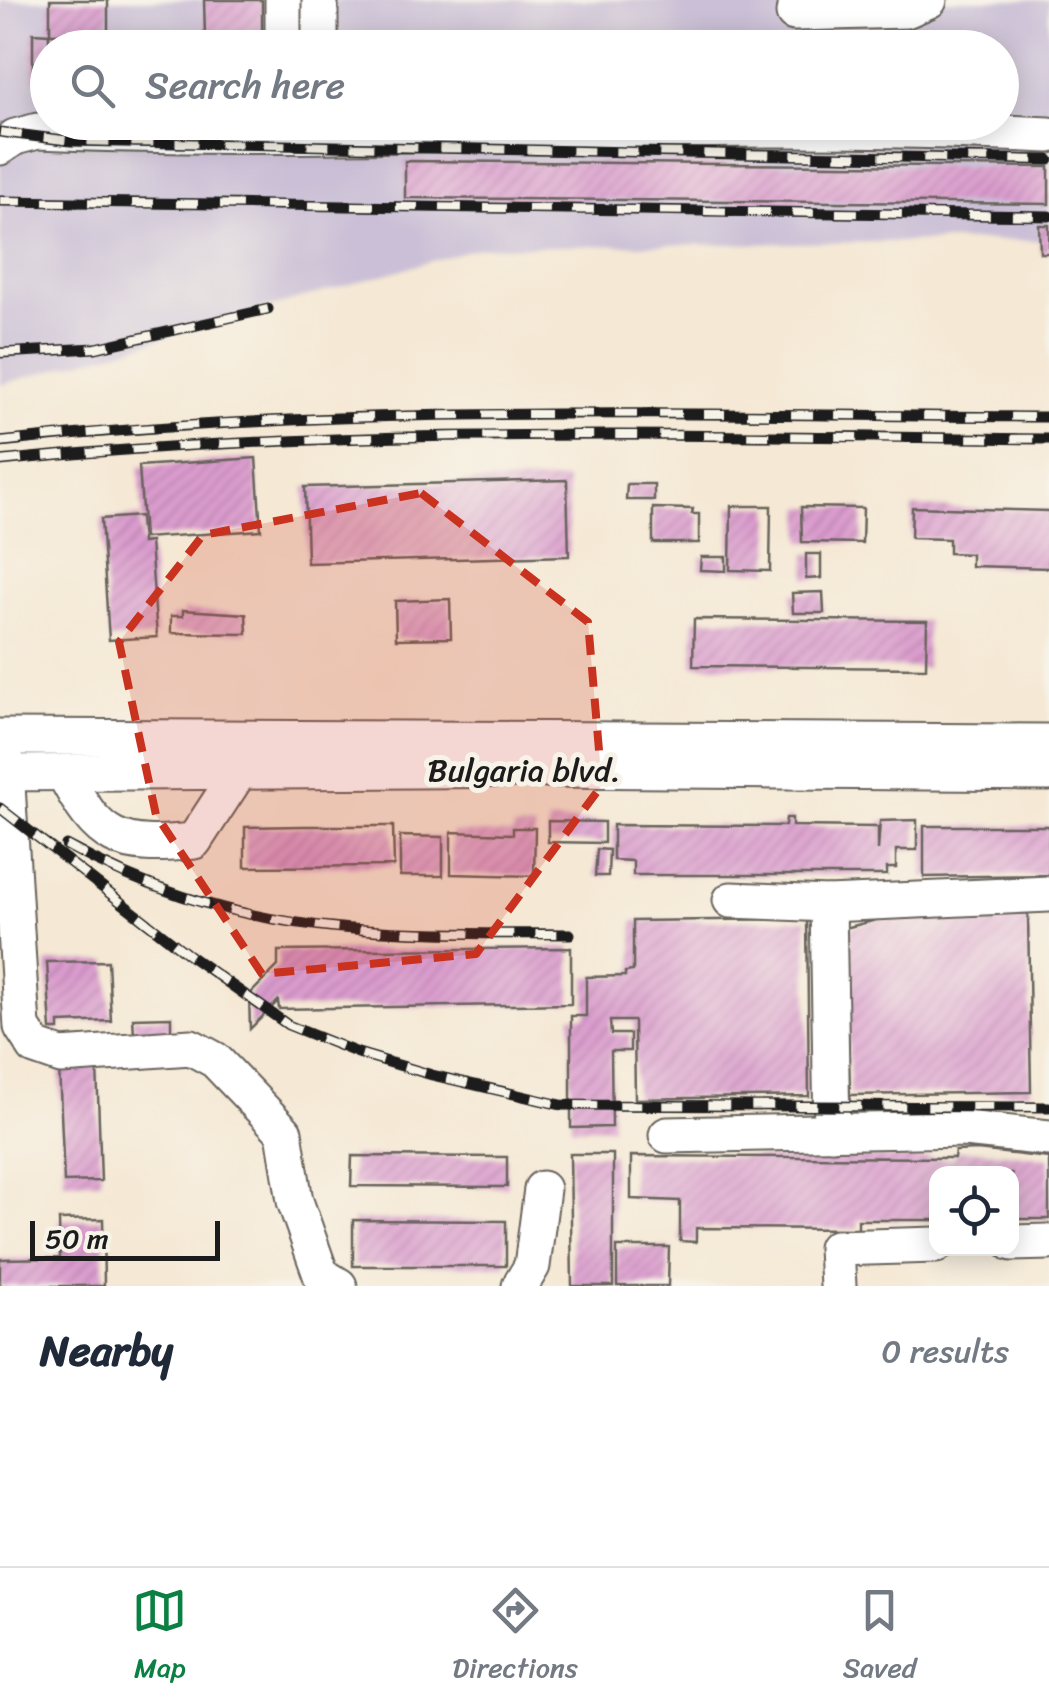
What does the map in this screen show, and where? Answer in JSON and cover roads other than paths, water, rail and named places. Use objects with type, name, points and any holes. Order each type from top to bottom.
[{"type":"street","points":[[283,0],[283,30]]},
{"type":"street","points":[[320,0],[320,30]]},
{"type":"street","points":[[794,13],[906,10],[929,0]]},
{"type":"street","points":[[0,146],[15,136],[30,133]]},
{"type":"street","points":[[1019,136],[1049,136]]},
{"type":"street","points":[[3,737],[2,773],[22,1027],[36,1047],[62,1056],[190,1048],[215,1060],[284,1132],[294,1201],[321,1275],[339,1286]]},
{"type":"street","name":"Bulgaria blvd.","points":[[3,737],[614,755],[1049,773]]},
{"type":"street","name":"Bulgaria blvd.","points":[[2,773],[239,772],[614,755],[1049,742]]},
{"type":"street","points":[[64,773],[80,803],[108,837],[144,846],[194,841],[239,772]]},
{"type":"street","points":[[730,900],[828,904],[1049,894]]},
{"type":"street","points":[[828,904],[832,1132]]},
{"type":"street","points":[[667,1134],[965,1129],[1049,1138]]},
{"type":"street","points":[[520,1286],[532,1266],[542,1189]]},
{"type":"street","points":[[1019,1244],[1049,1242]]},
{"type":"street","points":[[838,1286],[836,1248],[929,1246]]},
{"type":"railway","points":[[0,132],[30,136]]},
{"type":"railway","points":[[63,140],[1049,160]]},
{"type":"railway","points":[[0,201],[1049,216]]},
{"type":"railway","points":[[0,353],[96,348],[268,309]]},
{"type":"railway","points":[[0,442],[261,421],[392,416],[1049,417]]},
{"type":"railway","points":[[0,461],[393,437],[1049,439]]},
{"type":"railway","points":[[0,808],[190,956],[288,1025],[358,1053],[432,1075],[561,1105],[1049,1107]]},
{"type":"railway","points":[[66,845],[129,876],[191,899],[251,915],[373,930],[570,934]]}]
